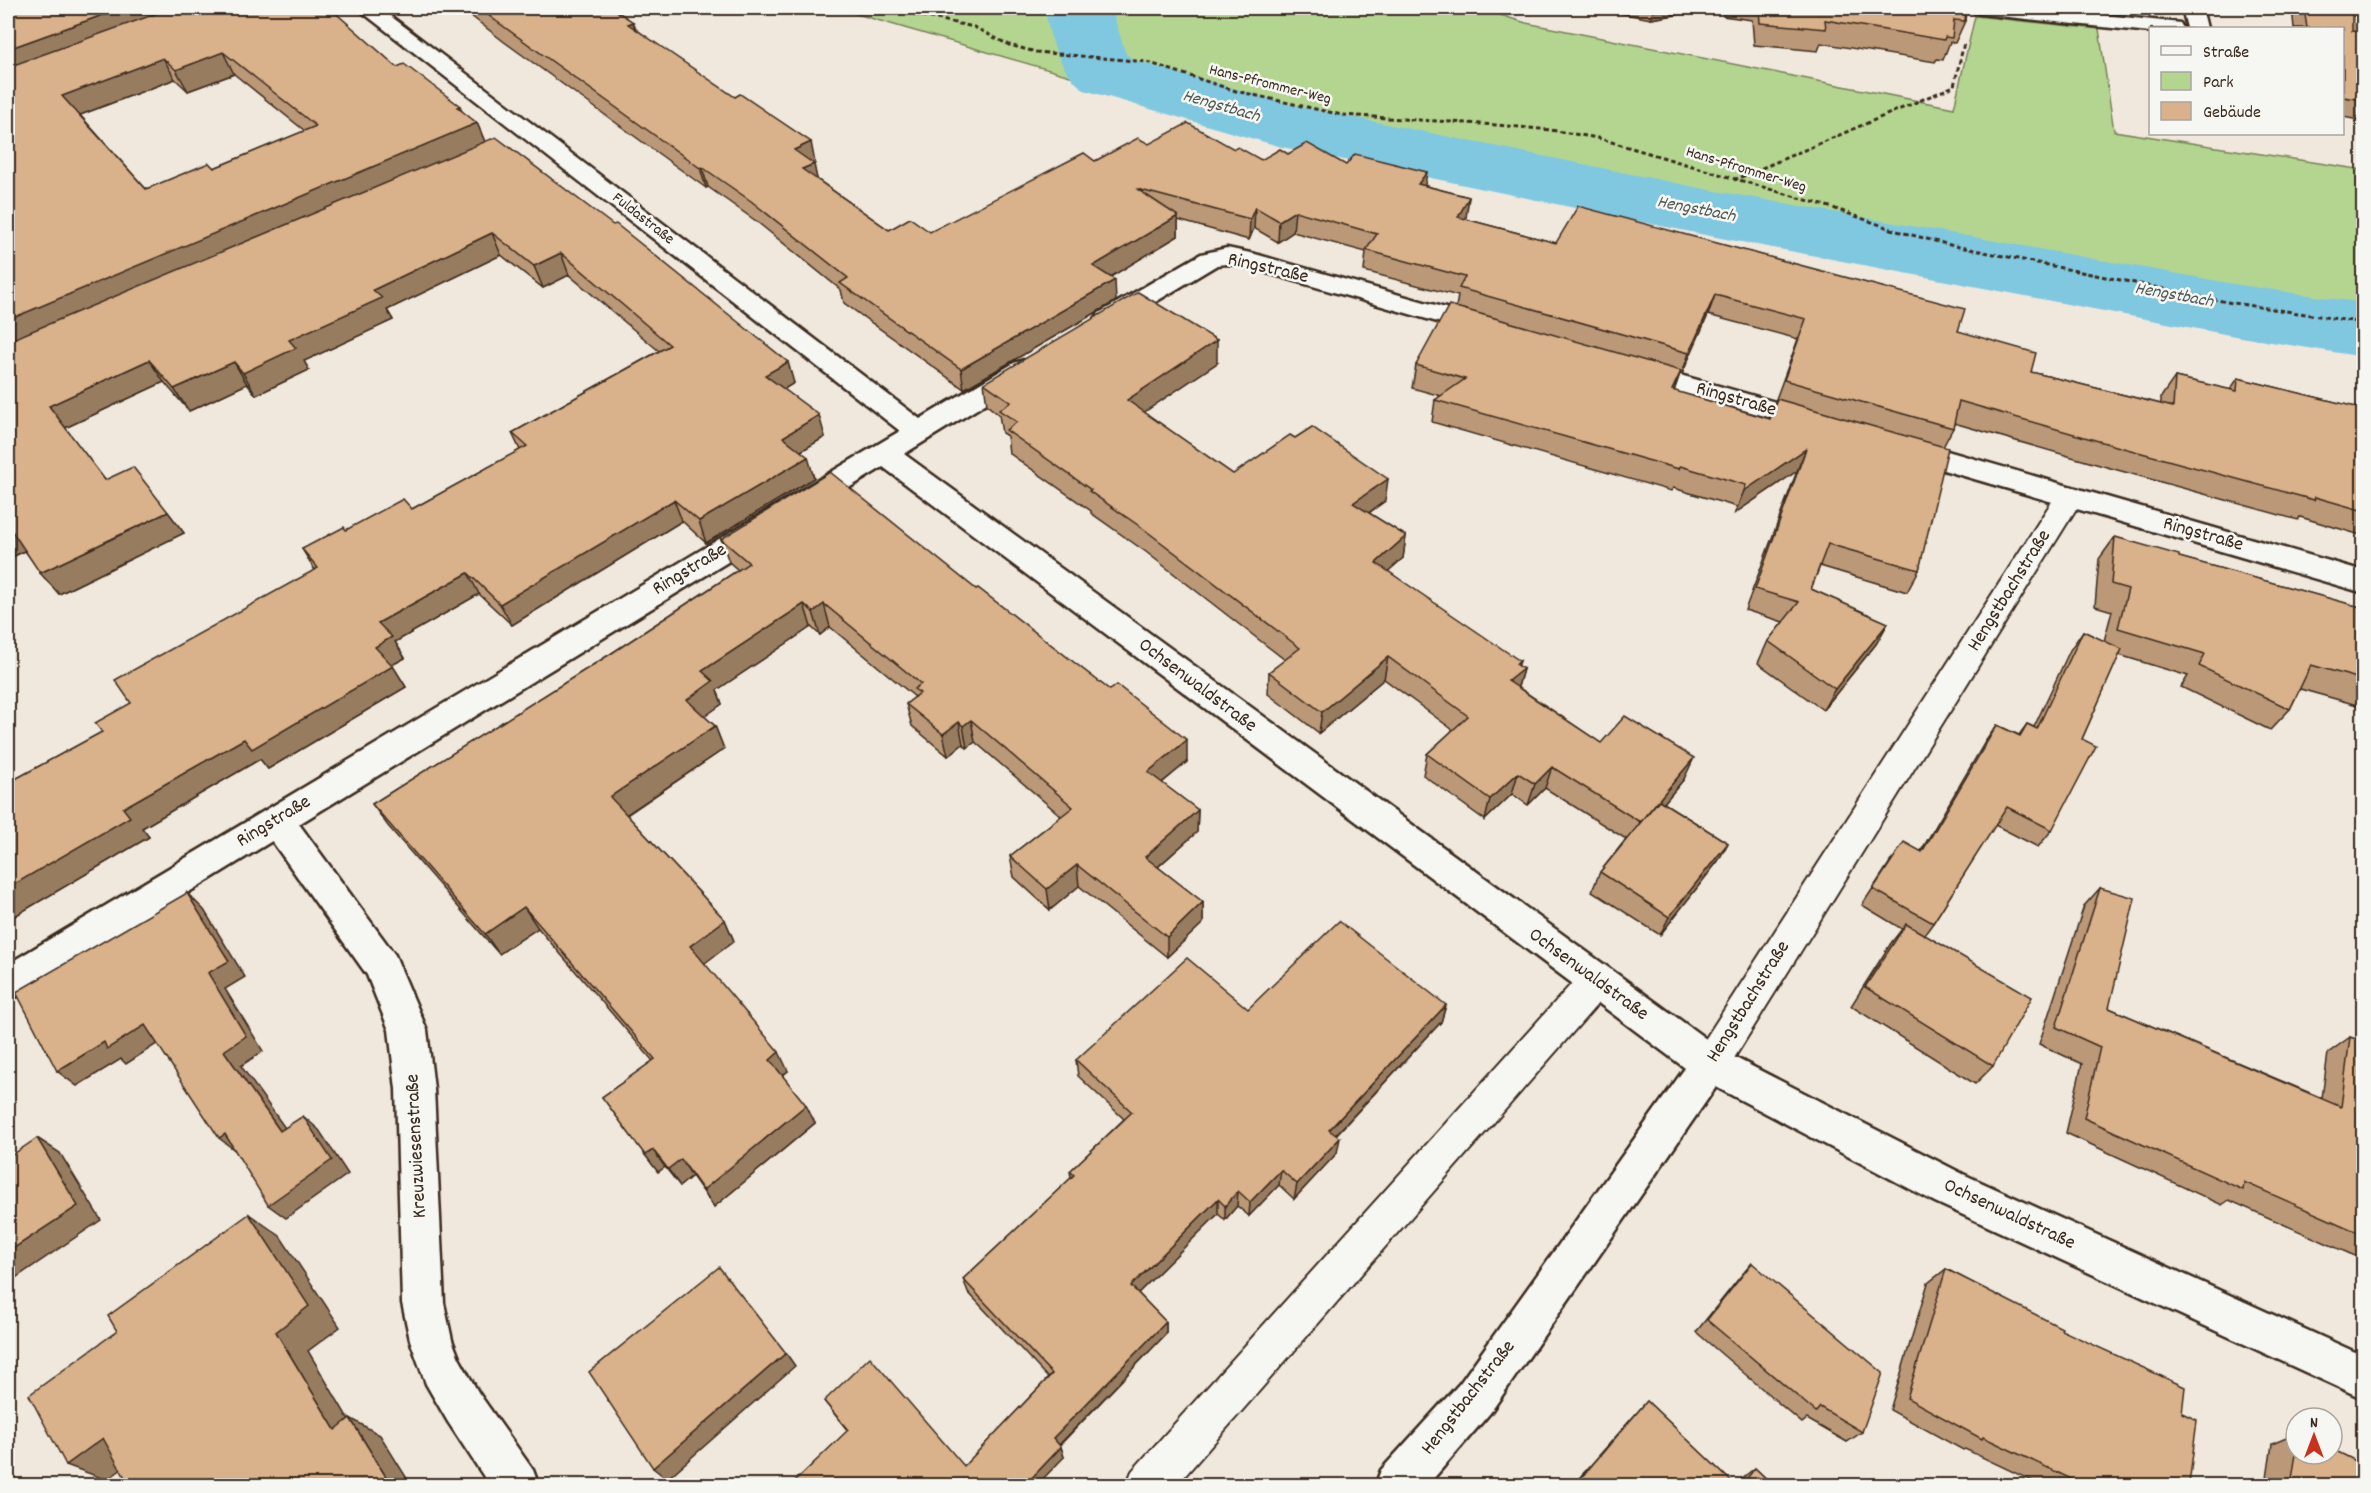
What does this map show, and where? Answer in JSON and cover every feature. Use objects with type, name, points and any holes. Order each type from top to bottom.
[{"type":"street","name":"Fuldastraße","points":[[367,8],[522,140],[918,431]]},
{"type":"street","points":[[1981,8],[2108,15],[2167,27]]},
{"type":"street","points":[[2192,8],[2197,27]]},
{"type":"street","name":"Ringstraße","points":[[1089,330],[1210,259],[1227,256],[1246,259],[1509,335]]},
{"type":"street","name":"Ringstraße","points":[[8,983],[918,431],[1049,354]]},
{"type":"street","name":"Ringstraße","points":[[1612,364],[1841,430]]},
{"type":"street","name":"Ringstraße","points":[[1876,440],[2364,582]]},
{"type":"street","name":"Ochsenwaldstraße","points":[[883,453],[1710,1064],[1949,1188],[2364,1378]]},
{"type":"street","name":"Kreuzwiesenstraße","points":[[277,820],[382,966],[408,1030],[415,1089],[423,1303],[431,1340],[441,1369],[517,1485]]},
{"type":"street","name":"Hengstbachstraße","points":[[1397,1485],[1475,1398],[1710,1064]]},
{"type":"lane","name":"Hengstbachstraße","points":[[1710,1064],[2070,496]]},
{"type":"lane","points":[[1147,1485],[1596,981]]},
{"type":"path","name":"Hans-Pfrommer-Weg","points":[[885,8],[974,27],[1010,45],[1036,52],[1147,62],[1236,91],[1342,115],[1507,126],[1598,138],[1833,208],[1897,231],[1950,245],[2227,302],[2364,323]]},
{"type":"path","points":[[1734,180],[1954,86],[1966,35]]},
{"type":"green space","points":[[836,8],[1478,8],[1526,23],[1954,108],[1975,16],[2099,29],[2114,131],[2363,170],[2363,314],[2222,290],[1953,238],[1967,272],[1311,146]]},
{"type":"building","points":[[8,8],[122,8],[8,49]]},
{"type":"building","points":[[172,8],[330,8],[397,67],[404,64],[460,106],[457,107],[477,123],[8,320],[8,67]],"holes":[[[223,52],[316,126],[214,168],[209,163],[146,189],[62,96],[163,58],[176,70]]]},
{"type":"building","points":[[479,8],[612,8],[633,22],[628,24],[735,97],[740,94],[811,142],[794,150],[814,164],[802,169],[889,230],[910,218],[930,232],[1084,153],[1095,161],[1138,138],[1149,144],[1188,123],[1234,149],[1238,147],[1261,160],[1280,149],[1288,154],[1307,143],[1346,165],[1355,154],[1427,172],[1418,184],[1469,197],[1458,217],[1556,243],[1578,206],[1965,309],[1958,331],[2036,353],[2031,372],[2173,407],[2175,377],[2237,391],[2238,378],[2364,409],[2364,511],[2315,497],[2314,500],[1959,401],[1953,428],[1784,380],[1806,319],[1715,295],[1689,353],[1459,288],[1465,277],[1366,250],[1377,234],[1295,211],[1279,221],[1255,207],[1250,219],[1137,189],[1178,216],[1093,266],[1115,280],[961,369],[840,283],[848,278],[751,201],[702,167],[700,168]]},
{"type":"building","points":[[1759,8],[1966,8],[1965,21],[1954,20],[1952,38],[1945,37],[1944,40],[1825,20],[1826,29],[1760,23]]},
{"type":"building","points":[[2304,8],[2364,8],[2364,16],[2352,16],[2352,31],[2364,32],[2364,100],[2344,97],[2344,27],[2307,27]]},
{"type":"building","points":[[496,137],[613,225],[616,224],[788,362],[765,375],[819,415],[783,437],[808,457],[699,521],[674,500],[500,604],[468,573],[378,623],[392,637],[375,647],[393,666],[252,749],[244,739],[123,808],[130,817],[8,888],[8,783],[102,732],[95,723],[131,703],[115,680],[318,568],[302,549],[344,527],[346,530],[403,499],[412,509],[527,446],[512,433],[670,345],[561,253],[534,266],[492,233],[373,290],[382,298],[289,340],[296,348],[243,373],[234,362],[174,389],[149,360],[49,406],[105,480],[133,467],[168,512],[40,573],[10,528],[8,529],[8,341]]},
{"type":"building","points":[[1138,292],[1217,340],[1127,400],[1233,474],[1290,435],[1295,438],[1312,427],[1388,479],[1353,503],[1406,536],[1376,563],[1520,661],[1516,664],[1523,669],[1508,681],[1601,743],[1625,716],[1694,758],[1640,822],[1552,767],[1535,784],[1518,773],[1490,799],[1427,754],[1468,716],[1388,657],[1322,712],[1269,672],[1300,648],[1145,530],[1006,430],[1017,422],[999,410],[1011,402],[984,383]]},
{"type":"building","points":[[1449,305],[1681,371],[1672,390],[1770,419],[1777,399],[1948,448],[1919,570],[1828,544],[1811,589],[1888,623],[1835,689],[1768,641],[1799,602],[1755,589],[1806,449],[1744,491],[1746,485],[1680,466],[1679,469],[1435,400],[1465,379],[1416,365]]},
{"type":"building","points":[[830,472],[976,589],[978,588],[1110,690],[1117,685],[1187,740],[1148,772],[1198,810],[1145,857],[1203,902],[1167,937],[1077,865],[1047,889],[1010,856],[1073,807],[971,720],[963,726],[959,722],[943,734],[906,704],[920,693],[914,689],[921,684],[824,604],[813,612],[804,604],[702,671],[713,681],[687,700],[715,726],[610,797],[725,920],[690,946],[779,1052],[770,1060],[806,1105],[703,1190],[681,1159],[668,1169],[653,1150],[645,1155],[602,1097],[655,1059],[524,907],[485,934],[372,804],[612,653],[749,563],[721,539]]},
{"type":"building","points":[[2115,537],[2364,608],[2364,680],[2311,665],[2290,709],[2199,666],[2205,654],[2118,628],[2128,589],[2111,584]]},
{"type":"building","points":[[2083,631],[2122,649],[2082,739],[2096,746],[2052,830],[2007,807],[1933,923],[1873,889],[1904,842],[1922,852],[1997,725],[2020,736],[2027,724],[2037,729]]},
{"type":"building","points":[[1659,800],[1728,843],[1669,917],[1600,872]]},
{"type":"building","points":[[2100,888],[2135,898],[2109,1008],[2341,1107],[2350,1037],[2364,1042],[2364,1235],[2244,1182],[2243,1190],[2084,1118],[2100,1047],[2056,1027]]},
{"type":"building","points":[[187,893],[229,961],[208,973],[246,1036],[224,1051],[280,1131],[303,1116],[332,1160],[268,1205],[225,1134],[219,1138],[145,1025],[107,1049],[104,1042],[57,1071],[16,992]]},
{"type":"building","points":[[1339,921],[1446,1005],[1329,1130],[1340,1138],[1297,1184],[1281,1170],[1250,1202],[1238,1191],[1225,1206],[1218,1199],[1131,1286],[1166,1322],[1053,1438],[1061,1447],[1025,1485],[791,1485],[848,1430],[824,1401],[870,1357],[964,1466],[1052,1374],[963,1279],[1074,1175],[1070,1171],[1132,1112],[1076,1060],[1187,958],[1248,1009]]},
{"type":"building","points":[[1906,924],[2032,997],[1993,1066],[1865,987]]},
{"type":"building","points":[[37,1138],[78,1206],[8,1252],[8,1158]]},
{"type":"building","points":[[249,1214],[309,1306],[276,1332],[335,1430],[350,1418],[391,1485],[129,1485],[103,1438],[66,1465],[29,1395],[117,1331],[108,1316]]},
{"type":"building","points":[[1752,1263],[1883,1373],[1862,1432],[1820,1407],[1816,1412],[1707,1320]]},
{"type":"building","points":[[719,1267],[786,1353],[653,1468],[589,1372]]},
{"type":"building","points":[[1946,1269],[2062,1328],[2061,1330],[2185,1387],[2182,1413],[2197,1420],[2189,1485],[2084,1485],[1983,1437],[1982,1439],[1907,1398]]},
{"type":"building","points":[[1647,1401],[1735,1485],[1575,1485]]},
{"type":"building","points":[[2344,1455],[2364,1465],[2364,1485],[2291,1485],[2294,1466],[2344,1466]]},
{"type":"building","points":[[1755,1468],[1773,1485],[1742,1485]]},
{"type":"waterway","name":"Hengstbach","points":[[1078,8],[1091,54],[1109,75],[1282,125],[1705,212],[2240,311],[2364,330]]}]
